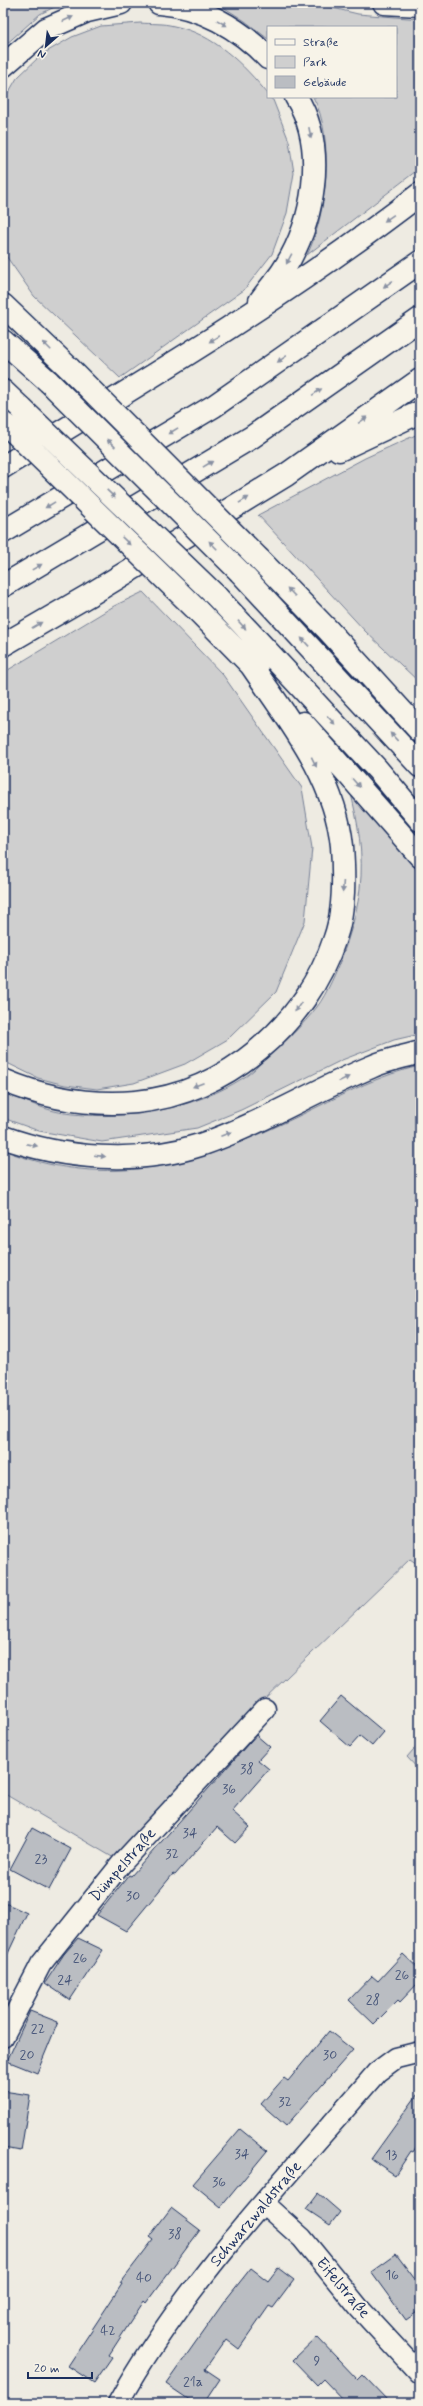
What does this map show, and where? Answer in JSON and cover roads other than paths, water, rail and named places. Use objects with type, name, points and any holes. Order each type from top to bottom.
[{"type":"highway","points":[[3,66],[46,29],[87,11],[121,3]]},
{"type":"highway","points":[[159,3],[173,4],[211,16],[249,39],[267,57]]},
{"type":"highway","points":[[384,3],[420,6]]},
{"type":"highway","points":[[247,318],[282,271],[299,241],[310,203],[314,167],[310,132],[296,98]]},
{"type":"highway","points":[[3,467],[182,360],[247,318],[420,194]]},
{"type":"highway","points":[[3,532],[214,406],[420,262]]},
{"type":"highway","points":[[3,293],[25,324]]},
{"type":"highway","points":[[3,305],[25,324],[259,559],[328,630],[420,731]]},
{"type":"highway","points":[[3,586],[252,437],[420,319]]},
{"type":"highway","points":[[3,341],[49,382],[240,572],[420,766]]},
{"type":"highway","points":[[3,645],[91,594],[286,475],[420,380]]},
{"type":"highway","points":[[3,391],[216,596],[377,768],[420,820]]},
{"type":"highway","points":[[286,475],[420,412]]},
{"type":"highway","points":[[5,424],[247,659],[420,856]]},
{"type":"highway","points":[[328,630],[420,712]]},
{"type":"highway","points":[[3,1080],[32,1092],[92,1102],[136,1102],[177,1093],[221,1076],[260,1050],[289,1021],[316,980],[336,938],[344,886],[342,844],[332,802],[312,758],[247,659]]},
{"type":"highway","points":[[3,1137],[61,1152],[105,1157],[158,1154],[199,1145],[251,1125],[372,1066],[420,1052]]},
{"type":"street","name":"Dümpelstraße","points":[[3,2037],[46,1958],[122,1863],[265,1709]]},
{"type":"street","name":"Schwarzwaldstraße","points":[[118,2403],[137,2370],[195,2287],[377,2072],[396,2058],[420,2052]]},
{"type":"street","name":"Eifelstraße","points":[[264,2204],[302,2238],[360,2308],[420,2374]]}]
